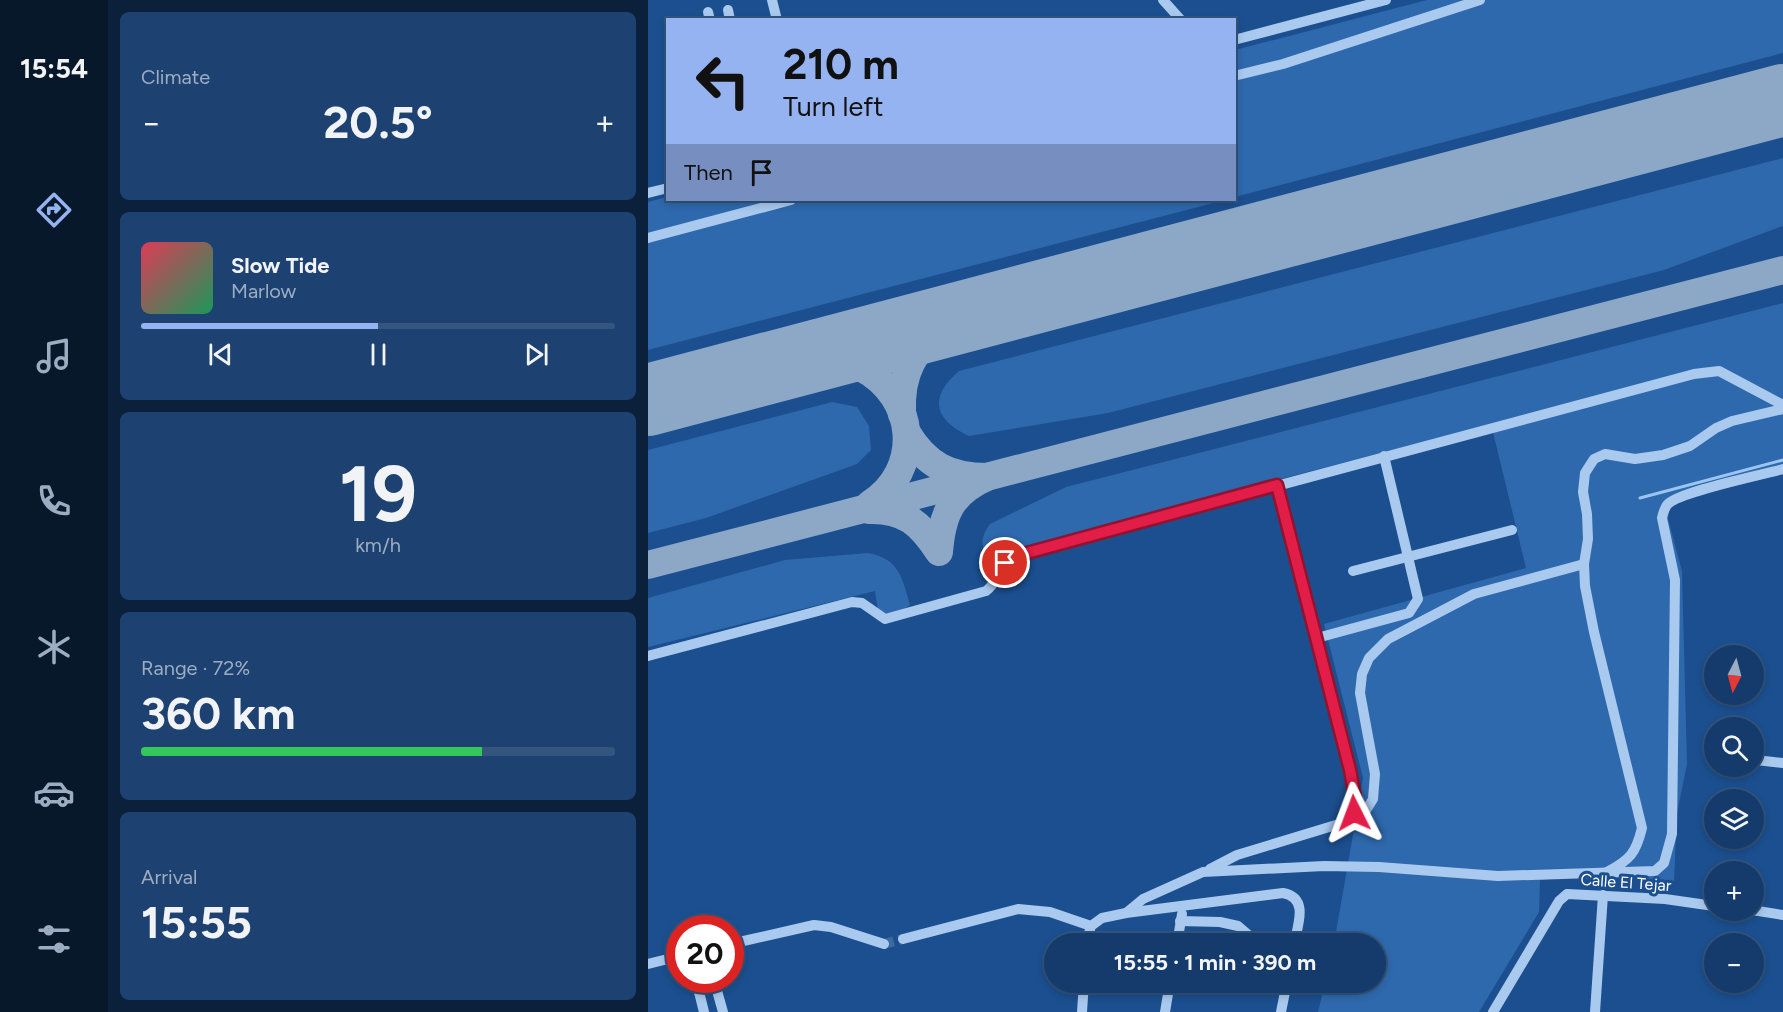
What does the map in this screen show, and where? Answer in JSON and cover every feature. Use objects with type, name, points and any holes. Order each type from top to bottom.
[{"type":"street","points":[[772,0],[776,18]]},
{"type":"street","points":[[1163,0],[1179,18]]},
{"type":"street","points":[[1236,39],[1386,0]]},
{"type":"street","points":[[1236,76],[1283,64],[1480,0]]},
{"type":"street","points":[[648,194],[666,189]]},
{"type":"street","points":[[648,238],[787,201]]},
{"type":"street","points":[[648,656],[852,602],[862,603],[885,619],[986,591],[992,587],[1000,569],[1012,557],[1709,370],[1732,376],[1783,407]]},
{"type":"street","points":[[1604,873],[1625,862],[1637,848],[1642,828],[1594,632],[1584,564],[1587,514],[1583,492],[1585,472],[1594,459],[1605,454],[1635,459],[1663,455],[1690,446],[1732,420],[1783,407]]},
{"type":"street","points":[[1317,638],[1409,614],[1418,599],[1384,456]]},
{"type":"street","points":[[1203,872],[1324,866],[1379,867],[1498,876],[1655,871],[1664,863],[1670,843],[1675,580],[1662,518],[1664,511],[1668,504],[1694,493],[1783,469]]},
{"type":"street","points":[[1277,485],[1354,793],[1354,813],[1349,821]]},
{"type":"street","points":[[1353,571],[1512,530]]},
{"type":"street","points":[[1126,913],[1143,899],[1237,855],[1349,821],[1365,812],[1373,799],[1375,774],[1360,693],[1362,674],[1369,657],[1388,639],[1474,594],[1584,564]]},
{"type":"street","points":[[1764,761],[1783,763]]},
{"type":"street","points":[[1089,933],[1091,926],[1102,918],[1126,913],[1282,893],[1292,895],[1298,901],[1301,910],[1296,933]]},
{"type":"street","name":"Calle El Tejar","points":[[1493,1012],[1559,901],[1567,894],[1603,895],[1704,905]]},
{"type":"street","points":[[1595,1012],[1603,895]]},
{"type":"street","points":[[1178,933],[1183,905]]},
{"type":"street","points":[[903,939],[1018,909],[1050,912],[1091,926]]},
{"type":"street","points":[[1764,912],[1783,915]]},
{"type":"street","points":[[1180,921],[1220,922],[1238,926],[1246,933]]},
{"type":"street","points":[[744,941],[814,925],[831,927],[884,944]]},
{"type":"street","points":[[648,964],[666,960]]},
{"type":"street","points":[[699,993],[704,1012]]},
{"type":"street","points":[[718,993],[723,1012]]},
{"type":"street","points":[[1082,1012],[1083,993]]},
{"type":"street","points":[[1165,1012],[1168,993]]},
{"type":"street","points":[[1281,1012],[1285,993]]},
{"type":"shaded area","points":[[1427,0],[1783,0],[1783,53],[1236,197],[1236,50]]},
{"type":"shaded area","points":[[1783,158],[1783,226],[1664,270],[1108,413],[969,436],[948,423],[939,407],[939,399],[943,390],[959,371]]},
{"type":"shaded area","points":[[666,197],[666,201],[1221,201],[648,350],[648,202]]},
{"type":"shaded area","points":[[1783,303],[1783,474],[1681,499],[1669,509],[1668,519],[1682,571],[1687,764],[1677,813],[1674,882],[1583,875],[1540,880],[1539,912],[1479,1012],[1318,1012],[1323,993],[1386,993],[1386,933],[1336,933],[1363,778],[1324,624],[1526,568],[1491,424],[986,556],[983,543],[990,524],[1066,487]]},
{"type":"shaded area","points":[[832,402],[857,407],[869,426],[871,450],[857,464],[706,518],[648,533],[648,450]]},
{"type":"shaded area","points":[[868,553],[887,560],[898,571],[910,605],[902,611],[884,614],[878,610],[875,591],[648,647],[648,598],[785,560]]},
{"type":"waterway","points":[[1640,498],[1783,460]]},
{"type":"taxiway","points":[[648,565],[1783,270]]},
{"type":"taxiway","points":[[902,414],[904,385],[912,362],[925,342],[945,322]]},
{"type":"taxiway","points":[[817,356],[862,368],[880,381],[894,397],[903,415],[906,434],[905,454],[899,472],[887,490],[870,504]]},
{"type":"taxiway","points":[[869,510],[893,512],[911,520],[926,533],[939,552],[943,526],[951,506],[965,490],[987,477],[962,475],[940,467],[922,453],[907,433]]},
{"type":"runway","points":[[648,400],[1783,100]]},
{"type":"tunnel","points":[[884,944],[903,939]]},
{"type":"route","points":[[1005,563],[1012,557],[1277,485],[1350,770],[1356,803],[1354,813]]}]
